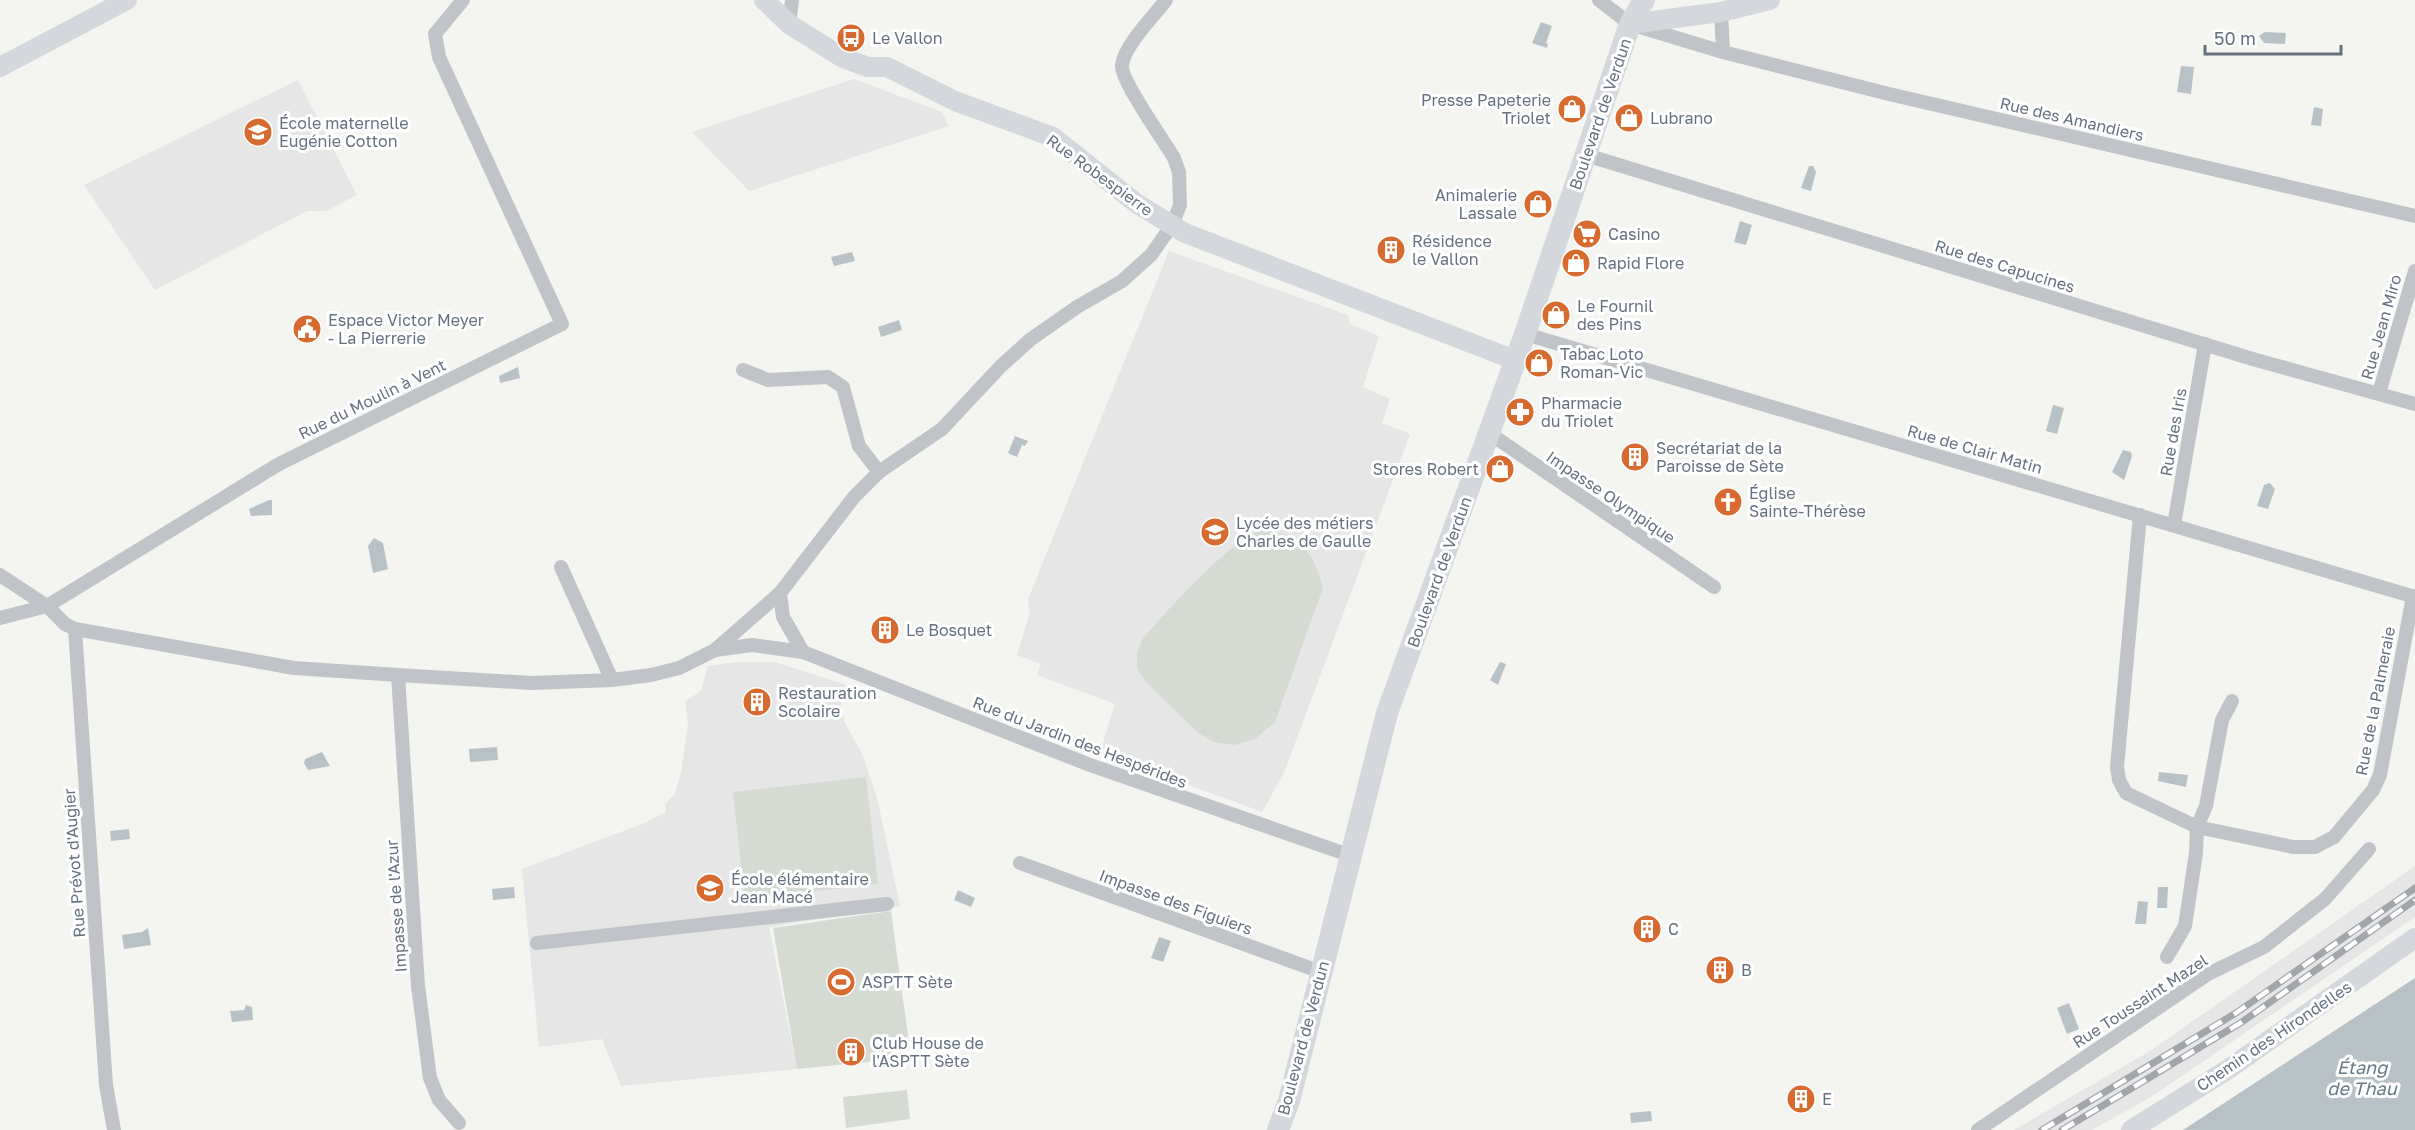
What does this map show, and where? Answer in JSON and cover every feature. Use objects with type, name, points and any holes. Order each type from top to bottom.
[{"type":"main road","name":"Boulevard de Verdun","points":[[1278,1130],[1289,1101],[1349,855],[1387,713],[1490,434],[1630,24],[1644,0]]},
{"type":"street","points":[[0,67],[127,0]]},
{"type":"street","name":"Rue du Moulin à Vent","points":[[0,618],[48,606],[279,464],[562,324],[439,57],[435,34],[463,0]]},
{"type":"street","name":"Rue Robespierre","points":[[764,0],[789,24],[843,58],[868,67],[887,67],[955,101],[1053,137],[1136,203],[1209,244],[1515,360]]},
{"type":"street","points":[[789,24],[792,0]]},
{"type":"street","points":[[0,575],[48,606],[65,624],[75,629],[294,668],[532,682],[612,680],[651,675],[679,668],[715,650],[780,593],[854,497],[879,472],[942,429],[1001,366],[1031,339],[1135,271],[1151,255],[1172,225],[1180,205],[1179,172],[1174,158],[1126,82],[1121,67],[1126,52],[1166,0]]},
{"type":"street","points":[[1599,0],[1630,24],[1721,12],[1770,0]]},
{"type":"street","points":[[1721,12],[1723,52]]},
{"type":"street","name":"Rue des Amandiers","points":[[1630,24],[1723,52],[1889,94],[2415,216]]},
{"type":"street","name":"Rue des Capucines","points":[[1586,155],[2205,344],[2415,404]]},
{"type":"street","name":"Rue Jean Miro","points":[[2379,393],[2415,271]]},
{"type":"street","name":"Rue de Clair Matin","points":[[1525,334],[2414,596]]},
{"type":"street","name":"Rue des Iris","points":[[2174,525],[2205,344]]},
{"type":"street","points":[[743,370],[768,380],[828,377],[843,387],[859,446],[879,472]]},
{"type":"street","name":"Impasse Olympique","points":[[1490,434],[1714,587]]},
{"type":"street","name":"Rue de la Palmeraie","points":[[2140,515],[2117,767],[2119,780],[2126,793],[2197,827],[2293,847],[2315,847],[2334,837],[2373,790],[2380,775],[2414,596]]},
{"type":"street","points":[[561,567],[612,680]]},
{"type":"street","points":[[780,593],[783,617],[803,652]]},
{"type":"street","name":"Rue Prévot d'Augier","points":[[75,629],[106,1085],[114,1130]]},
{"type":"street","name":"Rue du Jardin des Hespérides","points":[[715,650],[752,645],[803,652],[1090,765],[1349,855]]},
{"type":"street","name":"Impasse de l'Azur","points":[[398,675],[418,986],[430,1078],[439,1100],[459,1123]]},
{"type":"street","points":[[2167,957],[2185,926],[2196,853],[2197,827],[2206,806],[2222,720],[2232,701]]},
{"type":"street","name":"Rue Toussaint Mazel","points":[[1977,1130],[2208,974],[2264,947],[2325,899],[2369,849]]},
{"type":"street","name":"Impasse des Figuiers","points":[[1020,863],[1321,972]]},
{"type":"street","points":[[537,943],[887,904]]},
{"type":"street","name":"Chemin des Hirondelles","points":[[2131,1130],[2227,1070],[2415,938]]},
{"type":"shaded area","points":[[854,79],[942,112],[949,126],[749,191],[692,132]]},
{"type":"shaded area","name":"École maternelle Eugénie Cotton","points":[[298,80],[357,195],[326,211],[307,211],[155,290],[84,185]]},
{"type":"shaded area","name":"Lycée des métiers Charles de Gaulle","points":[[1169,251],[1348,315],[1350,324],[1379,336],[1363,387],[1390,399],[1382,423],[1410,434],[1284,773],[1262,812],[1100,752],[1115,704],[1037,675],[1041,664],[1017,655],[1030,612],[1028,599]]},
{"type":"shaded area","points":[[1261,529],[1286,535],[1304,547],[1315,565],[1323,588],[1275,722],[1255,739],[1235,745],[1214,742],[1197,732],[1146,682],[1137,669],[1137,653],[1143,638],[1198,579],[1245,538]]},
{"type":"shaded area","name":"École élémentaire Jean Macé","points":[[737,662],[775,662],[853,687],[841,705],[844,721],[863,756],[877,797],[900,906],[769,927],[797,1069],[621,1086],[602,1039],[539,1047],[522,869],[645,823],[666,812],[665,804],[675,794],[681,772],[688,724],[685,701],[701,691],[708,666]]},
{"type":"shaded area","points":[[866,777],[878,884],[745,899],[733,792]]},
{"type":"shaded area","points":[[2415,866],[2415,917],[2151,1097],[2092,1130],[2014,1130],[2150,1051]]},
{"type":"shaded area","name":"ASPTT Sète","points":[[891,911],[908,1036],[890,1060],[797,1069],[773,928]]},
{"type":"shaded area","points":[[907,1090],[910,1119],[846,1128],[843,1097]]},
{"type":"water","points":[[1541,22],[1552,26],[1546,43],[1547,48],[1532,43]]},
{"type":"water","points":[[2265,32],[2286,33],[2285,44],[2264,43],[2259,36]]},
{"type":"water","points":[[2181,66],[2194,67],[2191,94],[2177,92]]},
{"type":"water","points":[[2314,107],[2323,109],[2321,126],[2311,125]]},
{"type":"water","points":[[1809,166],[1813,166],[1816,172],[1811,191],[1801,188]]},
{"type":"water","points":[[1740,221],[1752,225],[1746,245],[1734,242]]},
{"type":"water","points":[[852,252],[855,261],[834,266],[831,257]]},
{"type":"water","points":[[899,320],[902,330],[881,337],[878,327]]},
{"type":"water","points":[[518,367],[520,378],[500,383],[499,376]]},
{"type":"water","points":[[2053,405],[2064,408],[2057,434],[2046,431]]},
{"type":"water","points":[[1015,436],[1028,441],[1025,446],[1022,445],[1017,457],[1008,453]]},
{"type":"water","points":[[2123,450],[2131,452],[2132,456],[2124,480],[2112,472]]},
{"type":"water","points":[[2270,483],[2275,489],[2268,509],[2257,506],[2264,485]]},
{"type":"water","points":[[272,500],[272,515],[251,516],[249,509]]},
{"type":"water","points":[[374,538],[383,543],[388,569],[373,573],[368,546]]},
{"type":"water","points":[[1500,662],[1506,664],[1498,685],[1490,680]]},
{"type":"water","points":[[497,747],[498,760],[470,762],[469,749]]},
{"type":"water","points":[[322,752],[330,766],[308,770],[304,763],[305,759]]},
{"type":"water","points":[[2159,772],[2188,775],[2186,787],[2158,781]]},
{"type":"water","points":[[129,829],[130,839],[111,841],[110,831]]},
{"type":"water","points":[[514,887],[515,898],[493,900],[492,889]]},
{"type":"water","points":[[2158,887],[2168,887],[2167,908],[2157,908]]},
{"type":"water","points":[[958,890],[975,898],[971,907],[954,900]]},
{"type":"water","points":[[2138,901],[2148,902],[2146,924],[2135,924]]},
{"type":"water","points":[[148,928],[151,945],[124,949],[122,935],[142,932]]},
{"type":"water","points":[[1159,937],[1171,941],[1163,962],[1151,958]]},
{"type":"water","name":"Étang de Thau","points":[[2415,978],[2415,1130],[2183,1130]]},
{"type":"water","points":[[2069,1003],[2079,1029],[2067,1034],[2057,1008]]},
{"type":"water","points":[[246,1005],[252,1007],[253,1020],[232,1022],[230,1011],[244,1010]]},
{"type":"water","points":[[1651,1111],[1652,1121],[1631,1123],[1630,1113]]},
{"type":"railway","points":[[2042,1130],[2236,1013],[2415,888]]},
{"type":"railway","points":[[2062,1130],[2242,1022],[2415,900]]},
{"type":"place","name":"Le Vallon","points":[[851,38]]},
{"type":"place","name":"Presse Papeterie Triolet","points":[[1572,109]]},
{"type":"place","name":"Lubrano","points":[[1629,118]]},
{"type":"place","name":"École maternelle Eugénie Cotton","points":[[258,132]]},
{"type":"place","name":"Animalerie Lassale","points":[[1538,204]]},
{"type":"place","name":"Casino","points":[[1587,234]]},
{"type":"place","name":"Résidence le Vallon","points":[[1391,250]]},
{"type":"place","name":"Rapid Flore","points":[[1576,263]]},
{"type":"place","name":"Le Fournil des Pins","points":[[1556,315]]},
{"type":"place","name":"Espace Victor Meyer - La Pierrerie","points":[[307,329]]},
{"type":"place","name":"Tabac Loto Roman-Vic","points":[[1539,363]]},
{"type":"place","name":"Pharmacie du Triolet","points":[[1520,412]]},
{"type":"place","name":"Secrétariat de la Paroisse de Sète","points":[[1635,457]]},
{"type":"place","name":"Stores Robert","points":[[1500,469]]},
{"type":"place","name":"Église Sainte-Thérèse","points":[[1728,502]]},
{"type":"place","name":"Lycée des métiers Charles de Gaulle","points":[[1215,532]]},
{"type":"place","name":"Le Bosquet","points":[[885,630]]},
{"type":"place","name":"Restauration Scolaire","points":[[757,702]]},
{"type":"place","name":"École élémentaire Jean Macé","points":[[710,888]]},
{"type":"place","name":"C","points":[[1647,929]]},
{"type":"place","name":"B","points":[[1720,970]]},
{"type":"place","name":"ASPTT Sète","points":[[841,982]]},
{"type":"place","name":"Club House de l'ASPTT Sète","points":[[851,1052]]},
{"type":"place","name":"E","points":[[1801,1099]]}]
